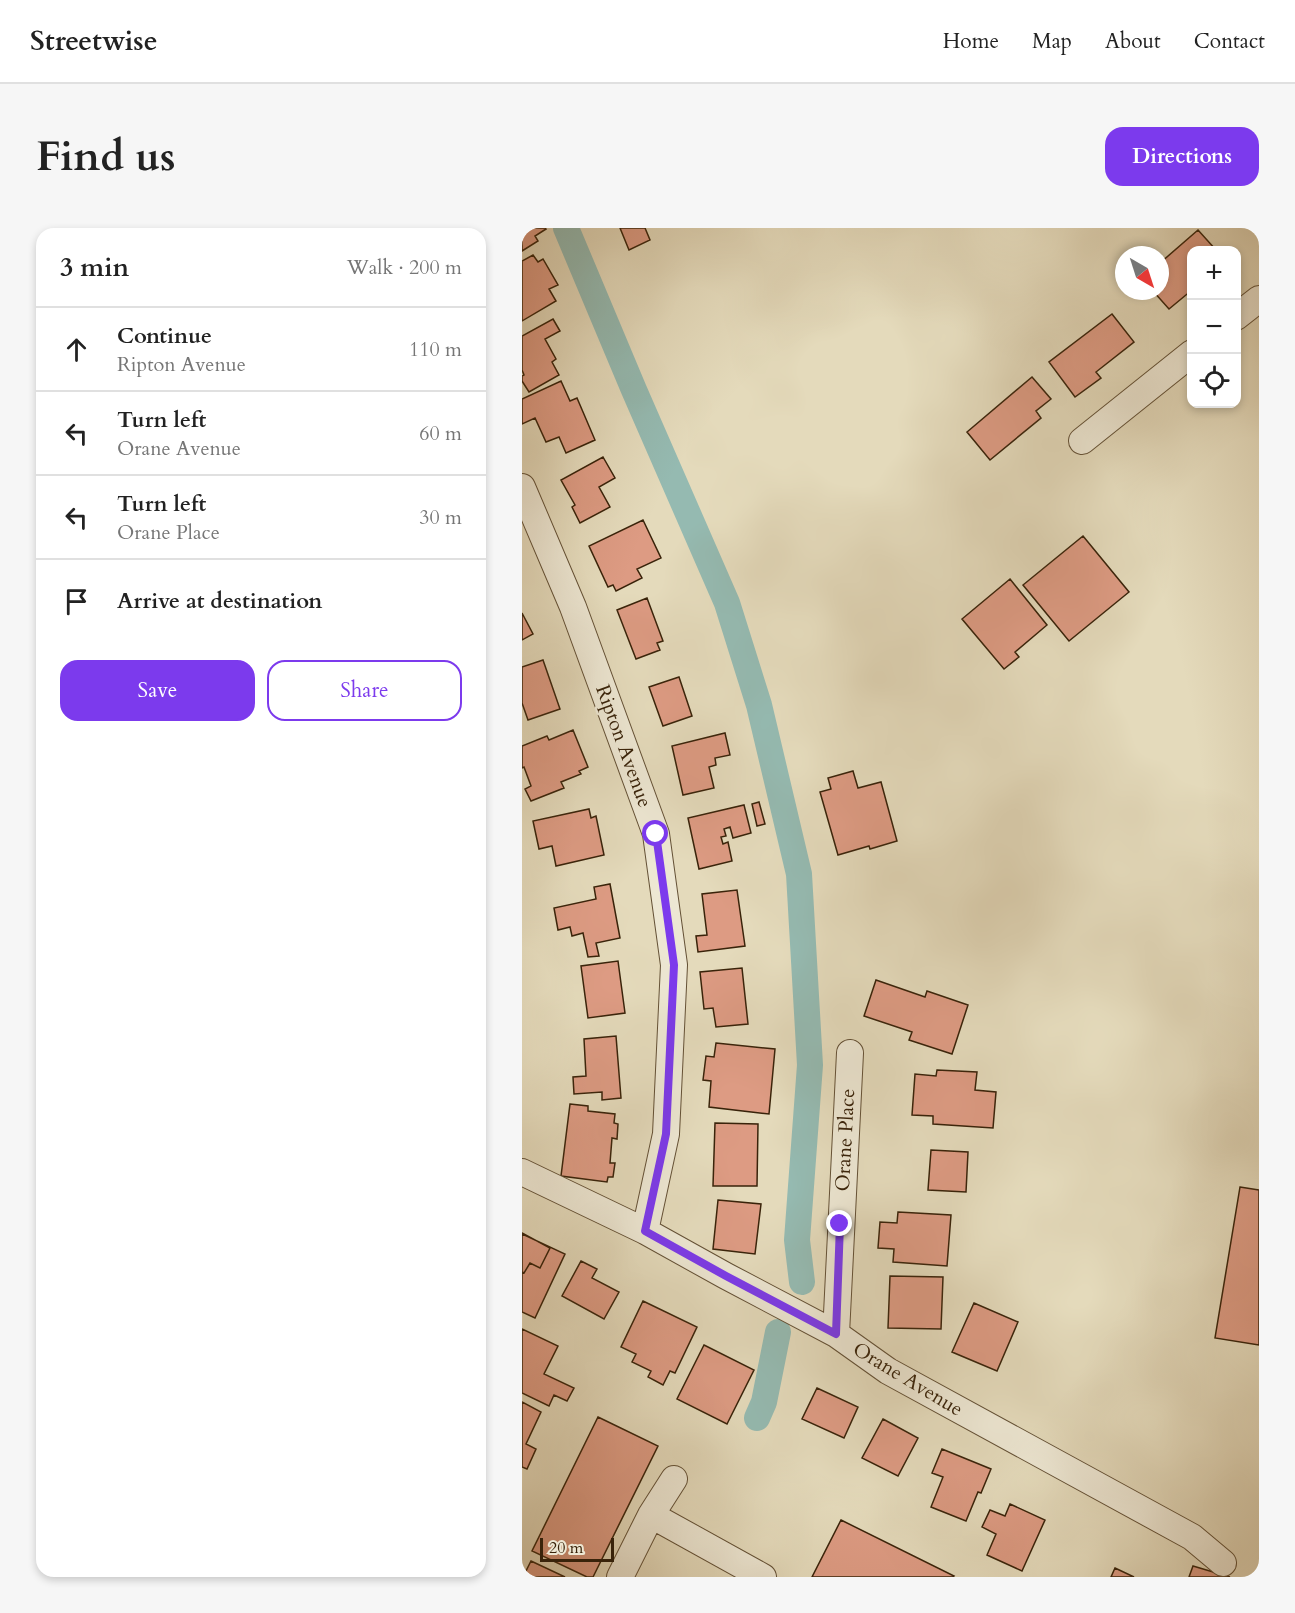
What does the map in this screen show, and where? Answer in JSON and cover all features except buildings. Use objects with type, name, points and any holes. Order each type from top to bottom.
[{"type":"street","points":[[1241,313],[1259,299]]},
{"type":"street","points":[[1082,441],[1190,354]]},
{"type":"street","name":"Ripton Avenue","points":[[522,487],[573,607],[656,834],[674,965],[666,1134],[645,1231]]},
{"type":"street","name":"Orane Place","points":[[836,1334],[850,1053]]},
{"type":"street","name":"Orane Avenue","points":[[522,1172],[645,1231],[836,1334],[888,1371],[1192,1537],[1223,1563]]},
{"type":"street","points":[[620,1577],[651,1515],[674,1479]]},
{"type":"street","points":[[651,1515],[763,1577]]},
{"type":"waterway","points":[[566,228],[727,603],[759,705],[799,874],[810,1065],[797,1240],[802,1282]]},
{"type":"waterway","points":[[757,1418],[764,1402],[778,1332]]},
{"type":"route","points":[[656,834],[674,965],[666,1134],[645,1231],[836,1334],[840,1224]]}]
